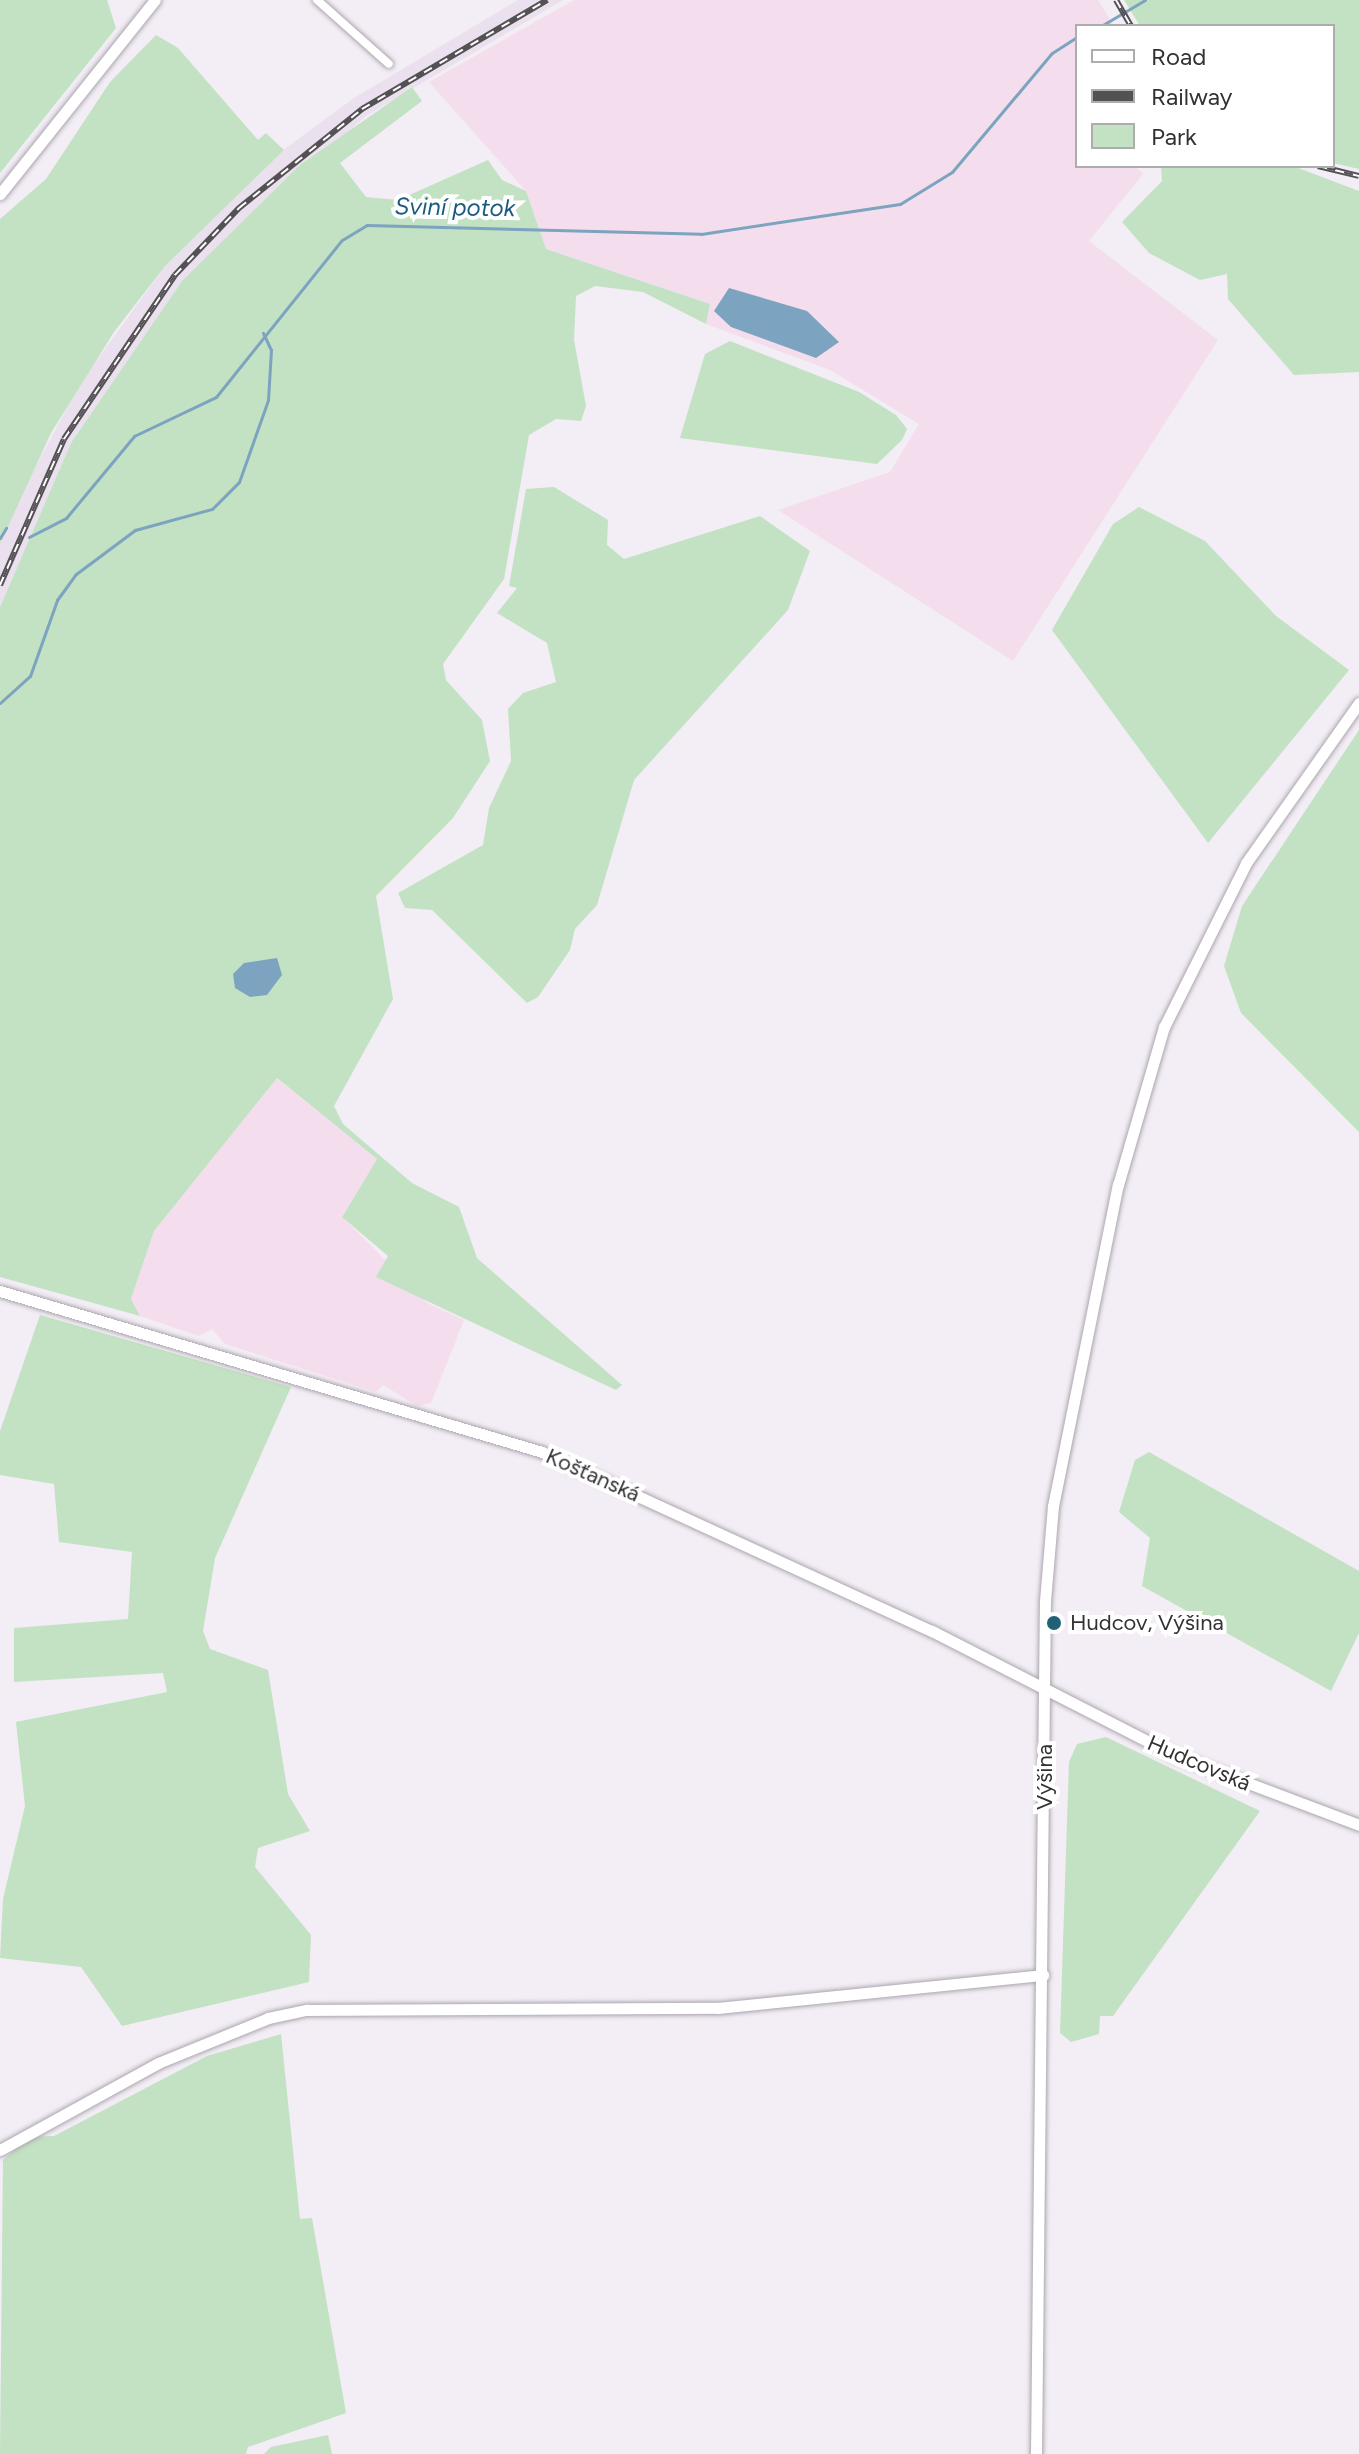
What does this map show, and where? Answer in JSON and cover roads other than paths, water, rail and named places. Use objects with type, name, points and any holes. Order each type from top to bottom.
[{"type":"street","points":[[317,0],[389,64]]},
{"type":"street","points":[[0,194],[154,1]]},
{"type":"street","name":"Výšina","points":[[1036,2454],[1046,1579],[1055,1497],[1112,1216],[1159,1041],[1246,863],[1359,703]]},
{"type":"street","name":"Košťanská","points":[[0,1291],[118,1322],[542,1452],[1045,1686]]},
{"type":"street","name":"Hudcovská","points":[[1045,1686],[1182,1759],[1359,1825]]},
{"type":"street","points":[[0,2150],[158,2063],[256,2022],[307,2010],[718,2008],[1043,1975]]},
{"type":"water","points":[[729,288],[807,311],[839,342],[816,358],[731,327],[714,311]]},
{"type":"water","points":[[277,958],[282,975],[267,995],[250,997],[235,988],[233,974],[244,963]]},
{"type":"waterway","name":"Sviní potok","points":[[1104,24],[1145,0]]},
{"type":"waterway","name":"Sviní potok","points":[[29,537],[66,518],[134,436],[216,397],[342,240],[367,225],[701,234],[900,204],[952,172],[1052,53],[1075,38]]},
{"type":"waterway","name":"Sviní potok","points":[[0,703],[30,676],[57,600],[76,574],[135,530],[212,509],[239,482],[268,400],[271,350],[263,333]]},
{"type":"waterway","points":[[0,538],[6,528]]},
{"type":"railway","points":[[0,585],[64,439],[175,275],[239,208],[362,109],[547,0]]},
{"type":"railway","points":[[1116,0],[1130,24]]},
{"type":"railway","points":[[1326,168],[1359,176]]},
{"type":"place","name":"Hudcov, Výšina","points":[[1054,1623]]}]
